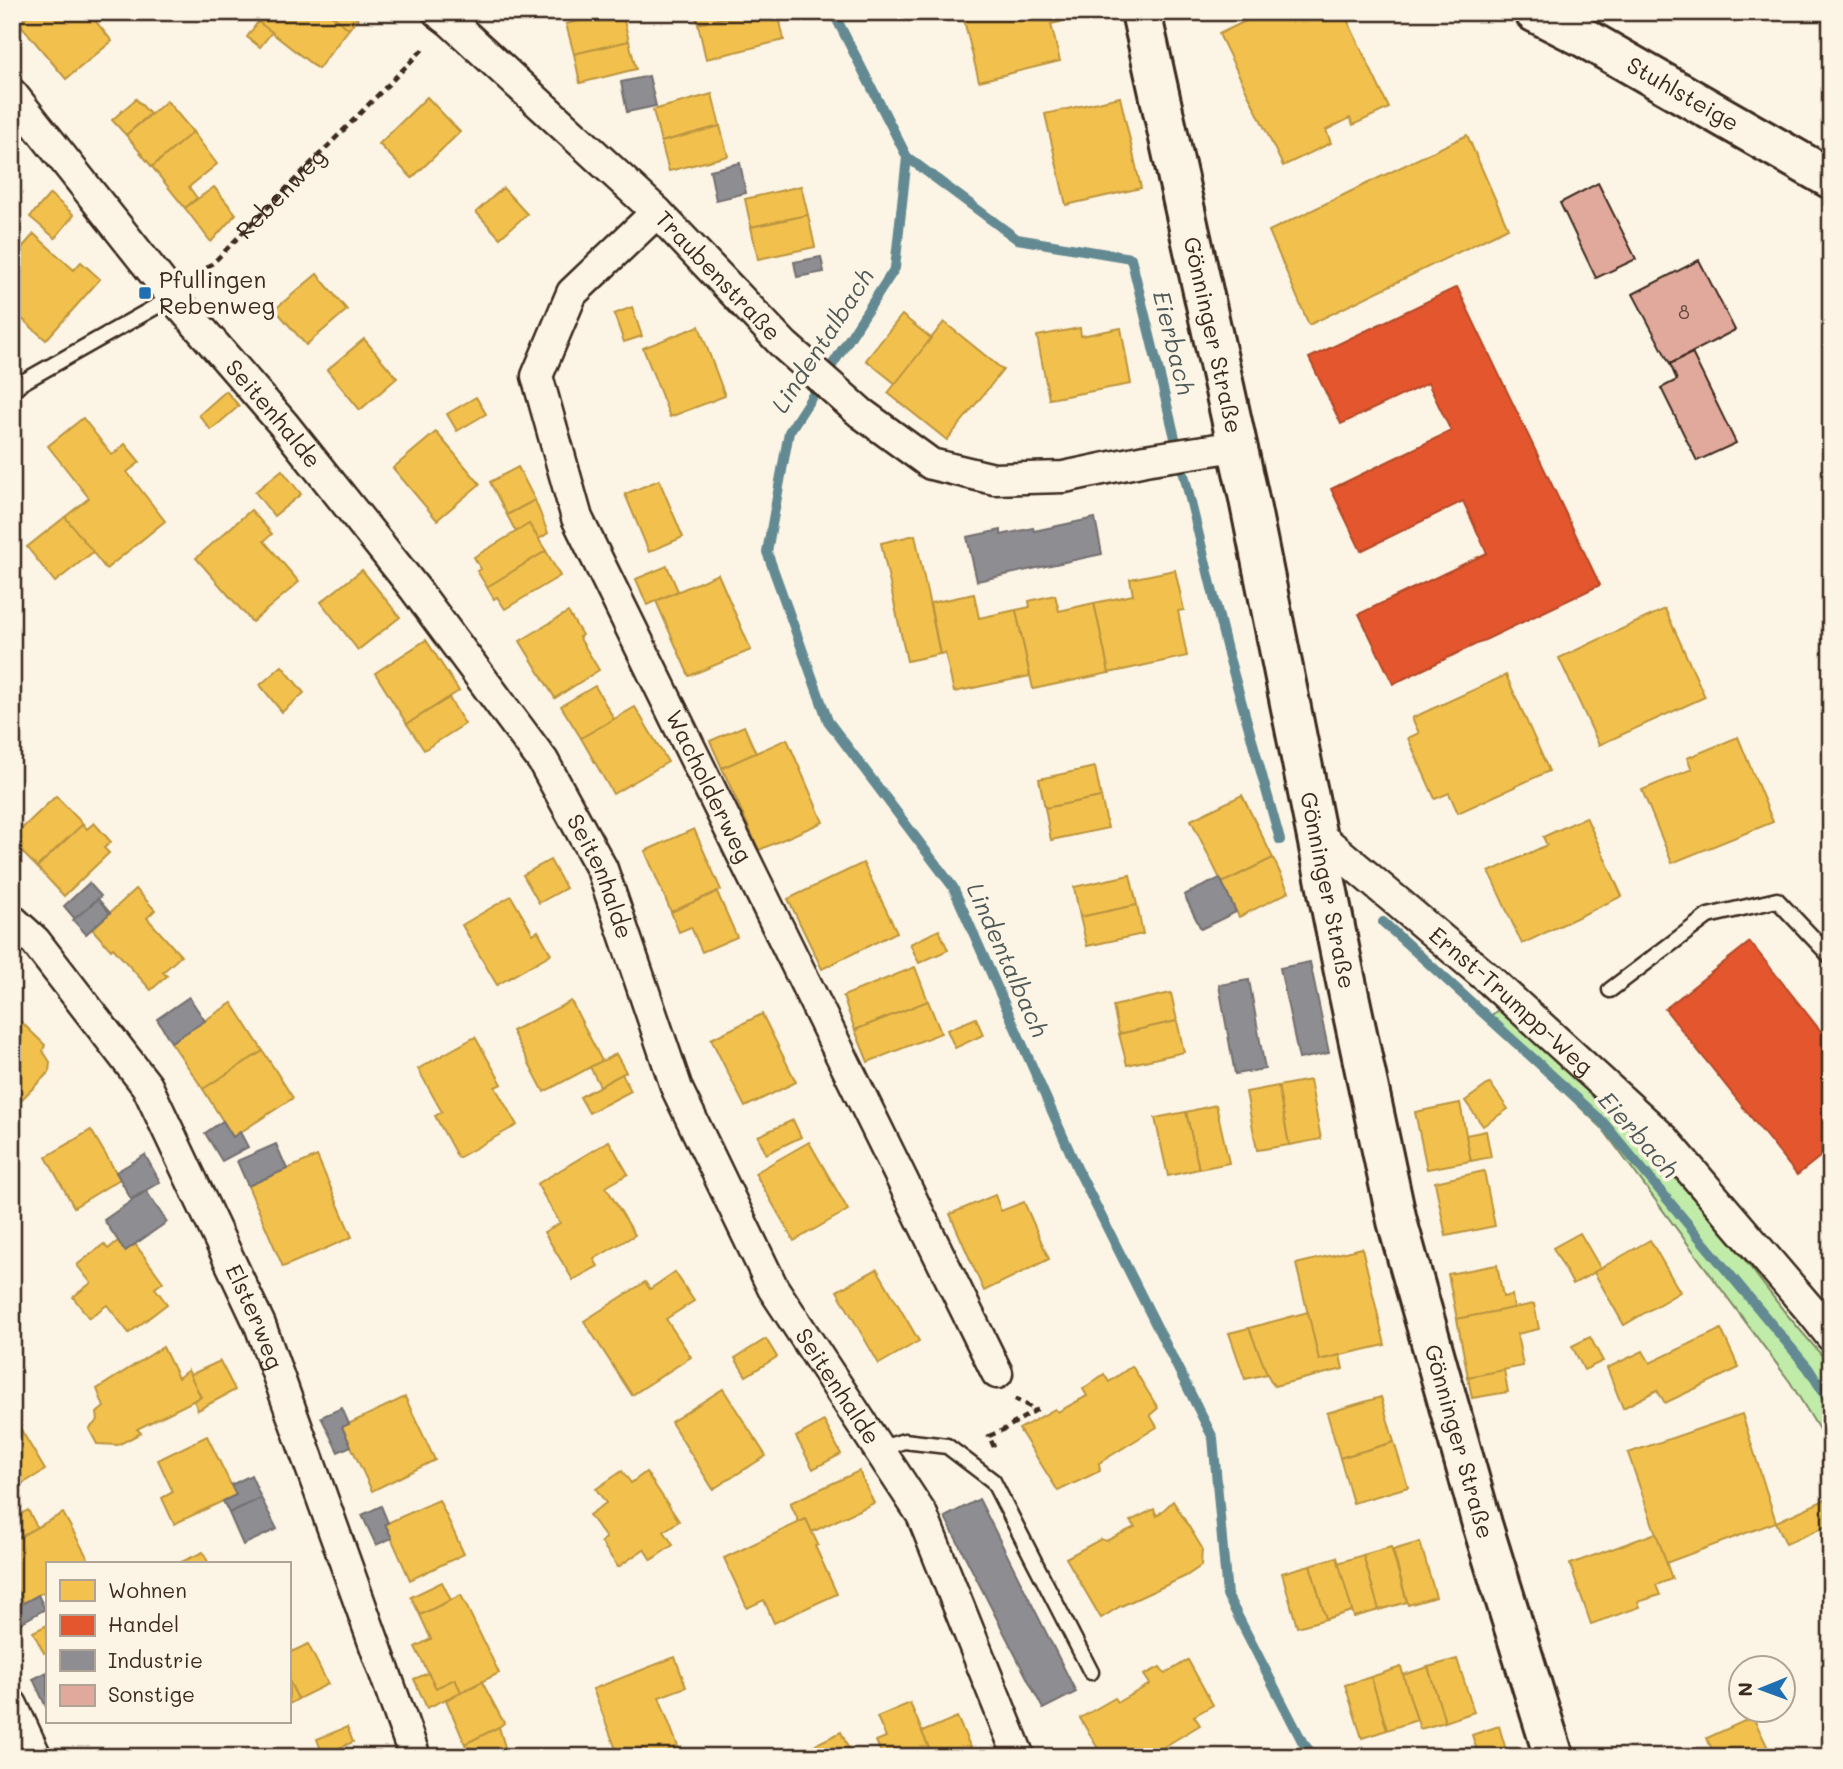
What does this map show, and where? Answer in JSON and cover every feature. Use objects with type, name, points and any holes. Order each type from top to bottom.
[{"type":"street","name":"Gönninger Straße","points":[[1141,12],[1237,446],[1397,1221],[1482,1524],[1554,1757]]},
{"type":"street","name":"Stuhlsteige","points":[[1534,12],[1628,62],[1831,179]]},
{"type":"street","name":"Traubenstraße","points":[[449,15],[657,212],[785,346],[862,413],[931,464],[993,479],[1064,477],[1145,460],[1237,446]]},
{"type":"street","name":"Seitenhalde","points":[[12,94],[173,297],[284,425],[415,589],[543,761],[602,869],[677,1089],[772,1288],[922,1515],[1019,1757]]},
{"type":"street","name":"Wacholderweg","points":[[657,212],[572,293],[537,376],[577,518],[997,1373]]},
{"type":"street","name":"Ernst-Trumpp-Weg","points":[[1318,839],[1491,981],[1664,1139],[1831,1336]]},
{"type":"street","name":"Elsterweg","points":[[12,920],[35,941],[147,1086],[260,1325],[415,1757]]},
{"type":"street","points":[[12,1705],[36,1757]]},
{"type":"lane","points":[[12,392],[21,383],[173,297]]},
{"type":"lane","points":[[1611,989],[1708,916],[1777,900],[1831,957]]},
{"type":"lane","points":[[879,1449],[904,1441],[947,1446],[993,1481],[1091,1672]]},
{"type":"path","name":"Rebenweg","points":[[173,297],[216,260],[449,15]]},
{"type":"path","points":[[993,1481],[1004,1474],[989,1436],[1036,1410],[1011,1397],[997,1373]]},
{"type":"green space","points":[[1506,1003],[1680,1176],[1784,1311],[1831,1366],[1831,1449],[1790,1382],[1602,1128],[1487,1019]]},
{"type":"building: Wohnen","points":[[32,12],[88,12],[112,41],[66,79],[19,23]]},
{"type":"building: Wohnen","points":[[266,12],[328,12],[349,29],[318,69],[258,22]]},
{"type":"building: Wohnen","points":[[328,12],[362,12],[349,29]]},
{"type":"building: Wohnen","points":[[622,12],[629,41],[574,54],[566,24]]},
{"type":"building: Wohnen","points":[[695,12],[749,12],[698,24]]},
{"type":"building: Wohnen","points":[[749,12],[778,12],[784,40],[706,59],[698,24]]},
{"type":"building: Wohnen","points":[[962,12],[1058,12],[1060,22],[1051,24],[1060,61],[979,81]]},
{"type":"building: Wohnen","points":[[1264,12],[1323,12],[1327,21],[1344,13],[1389,108],[1353,125],[1350,118],[1326,130],[1331,143],[1283,166],[1219,34]]},
{"type":"building: Wohnen","points":[[258,22],[272,32],[260,47],[247,37]]},
{"type":"building: Wohnen","points":[[629,41],[636,69],[580,83],[574,54]]},
{"type":"building: Wohnen","points":[[712,94],[720,126],[661,142],[653,110]]},
{"type":"building: Wohnen","points":[[427,97],[460,132],[412,178],[379,144]]},
{"type":"building: Wohnen","points":[[1120,97],[1141,188],[1066,205],[1045,114]]},
{"type":"building: Wohnen","points":[[136,99],[150,114],[126,135],[112,120]]},
{"type":"building: Wohnen","points":[[167,101],[193,132],[152,167],[126,135]]},
{"type":"building: Wohnen","points":[[720,126],[728,156],[669,171],[661,142]]},
{"type":"building: Wohnen","points":[[193,132],[217,164],[189,187],[197,198],[185,208],[152,167]]},
{"type":"building: Wohnen","points":[[1467,135],[1508,228],[1309,325],[1269,231]]},
{"type":"building: Wohnen","points":[[801,186],[808,215],[751,227],[745,199]]},
{"type":"building: Wohnen","points":[[214,187],[236,214],[211,242],[185,208]]},
{"type":"building: Wohnen","points":[[503,188],[527,214],[500,238],[476,212]]},
{"type":"building: Wohnen","points":[[50,194],[74,215],[55,238],[30,217]]},
{"type":"building: Wohnen","points":[[808,215],[815,247],[758,259],[751,227]]},
{"type":"building: Wohnen","points":[[34,234],[74,270],[81,262],[100,279],[46,340],[12,310],[12,259]]},
{"type":"building: Wohnen","points":[[317,274],[347,310],[306,345],[275,309]]},
{"type":"building: Wohnen","points":[[632,307],[642,336],[624,342],[614,314]]},
{"type":"building: Wohnen","points":[[902,315],[932,339],[896,384],[866,360]]},
{"type":"building: Wohnen","points":[[944,322],[1003,370],[947,440],[888,393]]},
{"type":"building: Wohnen","points":[[699,326],[725,396],[670,417],[643,348]]},
{"type":"building: Wohnen","points":[[1080,328],[1081,336],[1121,328],[1131,384],[1049,399],[1037,336]]},
{"type":"building: Wohnen","points":[[364,339],[397,378],[360,410],[327,370]]},
{"type":"building: Wohnen","points":[[226,391],[239,406],[211,430],[199,415]]},
{"type":"building: Wohnen","points":[[476,397],[486,414],[457,431],[447,414]]},
{"type":"building: Wohnen","points":[[83,418],[112,455],[125,444],[140,462],[127,472],[165,521],[106,569],[65,517],[89,498],[48,446]]},
{"type":"building: Wohnen","points":[[436,432],[480,484],[437,520],[393,468]]},
{"type":"building: Wohnen","points":[[518,467],[535,500],[507,515],[490,482]]},
{"type":"building: Wohnen","points":[[282,470],[301,494],[274,516],[255,492]]},
{"type":"building: Wohnen","points":[[659,480],[683,537],[649,552],[625,494]]},
{"type":"building: Wohnen","points":[[535,500],[548,533],[539,539],[529,524],[516,532],[507,515]]},
{"type":"building: Wohnen","points":[[251,510],[272,534],[264,541],[299,582],[252,622],[196,558]]},
{"type":"building: Wohnen","points":[[65,517],[93,552],[55,582],[27,547]]},
{"type":"building: Wohnen","points":[[529,524],[546,551],[487,587],[477,571],[481,569],[474,557]]},
{"type":"building: Wohnen","points":[[915,535],[940,654],[907,661],[881,543]]},
{"type":"building: Wohnen","points":[[546,551],[560,576],[505,609],[497,597],[494,599],[487,587]]},
{"type":"building: Wohnen","points":[[667,566],[678,591],[647,605],[636,579]]},
{"type":"building: Wohnen","points":[[362,570],[400,617],[358,650],[321,602]]},
{"type":"building: Wohnen","points":[[1175,570],[1184,610],[1178,611],[1187,656],[1109,673],[1094,603],[1133,595],[1130,579]]},
{"type":"building: Wohnen","points":[[718,574],[751,650],[689,676],[656,601]]},
{"type":"building: Wohnen","points":[[974,594],[979,618],[1016,610],[1030,676],[954,692],[945,653],[940,654],[930,603]]},
{"type":"building: Wohnen","points":[[1055,595],[1059,611],[1094,603],[1109,673],[1033,689],[1016,610],[1030,607],[1029,601]]},
{"type":"building: Wohnen","points":[[1665,609],[1705,697],[1599,745],[1559,658]]},
{"type":"building: Wohnen","points":[[568,612],[599,670],[555,698],[520,641]]},
{"type":"building: Wohnen","points":[[426,640],[459,691],[407,724],[375,673]]},
{"type":"building: Wohnen","points":[[282,666],[304,693],[282,712],[260,685]]},
{"type":"building: Wohnen","points":[[1506,675],[1549,771],[1458,813],[1449,793],[1435,799],[1408,738],[1419,733],[1412,718]]},
{"type":"building: Wohnen","points":[[595,686],[614,719],[581,738],[561,706]]},
{"type":"building: Wohnen","points":[[449,698],[465,724],[424,750],[407,724]]},
{"type":"building: Wohnen","points":[[635,707],[668,762],[613,794],[581,738]]},
{"type":"building: Wohnen","points":[[744,726],[756,753],[722,768],[710,741]]},
{"type":"building: Wohnen","points":[[1738,737],[1773,822],[1672,863],[1642,790],[1692,769],[1687,758]]},
{"type":"building: Wohnen","points":[[787,739],[823,822],[759,850],[722,768]]},
{"type":"building: Wohnen","points":[[1095,767],[1101,797],[1045,808],[1039,779]]},
{"type":"building: Wohnen","points":[[1242,795],[1273,858],[1222,883],[1191,820]]},
{"type":"building: Wohnen","points":[[56,796],[83,824],[37,867],[12,842],[12,838]]},
{"type":"building: Wohnen","points":[[1101,797],[1108,828],[1051,840],[1045,808]]},
{"type":"building: Wohnen","points":[[1586,817],[1622,896],[1522,944],[1489,872],[1547,845],[1543,837]]},
{"type":"building: Wohnen","points":[[94,823],[111,842],[104,848],[109,853],[64,896],[37,867],[83,824],[87,829]]},
{"type":"building: Wohnen","points":[[694,829],[721,890],[671,912],[645,851]]},
{"type":"building: Wohnen","points":[[1273,858],[1289,892],[1239,917],[1222,883]]},
{"type":"building: Wohnen","points":[[550,860],[566,888],[539,903],[523,875]]},
{"type":"building: Wohnen","points":[[863,863],[897,932],[822,969],[788,899]]},
{"type":"building: Wohnen","points":[[1130,875],[1137,905],[1080,917],[1074,887]]},
{"type":"building: Wohnen","points":[[136,889],[155,910],[147,918],[181,956],[163,972],[167,976],[151,990],[92,929]]},
{"type":"building: Wohnen","points":[[717,892],[737,937],[702,952],[691,927],[679,932],[671,912]]},
{"type":"building: Wohnen","points":[[511,896],[533,934],[538,931],[551,954],[497,985],[462,925]]},
{"type":"building: Wohnen","points":[[1137,905],[1143,934],[1087,946],[1080,917]]},
{"type":"building: Wohnen","points":[[939,930],[948,950],[919,963],[910,944]]},
{"type":"building: Wohnen","points":[[915,967],[928,1001],[855,1030],[843,996]]},
{"type":"building: Wohnen","points":[[1171,993],[1177,1021],[1119,1034],[1113,1006]]},
{"type":"building: Wohnen","points":[[571,1001],[602,1061],[544,1092],[512,1031]]},
{"type":"building: Wohnen","points":[[928,1001],[941,1033],[868,1062],[855,1030]]},
{"type":"building: Wohnen","points":[[232,1003],[263,1051],[203,1089],[171,1042]]},
{"type":"building: Wohnen","points":[[12,1013],[45,1045],[43,1051],[50,1062],[49,1072],[12,1109]]},
{"type":"building: Wohnen","points":[[762,1014],[796,1082],[745,1107],[711,1039]]},
{"type":"building: Wohnen","points":[[976,1018],[983,1035],[955,1048],[947,1030]]},
{"type":"building: Wohnen","points":[[1177,1021],[1184,1052],[1127,1065],[1119,1034]]},
{"type":"building: Wohnen","points":[[475,1037],[502,1084],[495,1087],[517,1125],[458,1158],[435,1116],[442,1112],[418,1069]]},
{"type":"building: Wohnen","points":[[263,1051],[293,1098],[233,1137],[203,1089]]},
{"type":"building: Wohnen","points":[[616,1054],[626,1072],[600,1086],[590,1067]]},
{"type":"building: Wohnen","points":[[622,1074],[631,1091],[589,1113],[580,1097]]},
{"type":"building: Wohnen","points":[[1310,1080],[1321,1139],[1289,1145],[1278,1086]]},
{"type":"building: Wohnen","points":[[1490,1083],[1508,1109],[1483,1126],[1465,1101]]},
{"type":"building: Wohnen","points":[[1278,1086],[1289,1145],[1257,1150],[1246,1092]]},
{"type":"building: Wohnen","points":[[1460,1103],[1471,1161],[1427,1169],[1415,1112]]},
{"type":"building: Wohnen","points":[[1216,1105],[1229,1163],[1199,1169],[1186,1112]]},
{"type":"building: Wohnen","points":[[1186,1112],[1199,1169],[1168,1176],[1155,1118]]},
{"type":"building: Wohnen","points":[[793,1120],[801,1137],[766,1154],[758,1136]]},
{"type":"building: Wohnen","points":[[91,1130],[120,1179],[74,1207],[46,1157]]},
{"type":"building: Wohnen","points":[[1486,1131],[1491,1157],[1471,1161],[1466,1135]]},
{"type":"building: Wohnen","points":[[609,1141],[628,1174],[606,1187],[635,1235],[594,1259],[598,1266],[573,1280],[544,1232],[560,1223],[537,1184]]},
{"type":"building: Wohnen","points":[[809,1142],[848,1210],[794,1241],[755,1173]]},
{"type":"building: Wohnen","points":[[317,1156],[352,1237],[283,1267],[248,1186]]},
{"type":"building: Wohnen","points":[[1484,1171],[1495,1226],[1446,1236],[1435,1182]]},
{"type":"building: Wohnen","points":[[12,1192],[21,1207],[12,1212]]},
{"type":"building: Wohnen","points":[[995,1195],[1001,1211],[1024,1202],[1049,1259],[984,1291],[950,1214]]},
{"type":"building: Wohnen","points":[[1580,1233],[1601,1269],[1573,1284],[1553,1248]]},
{"type":"building: Wohnen","points":[[1650,1240],[1680,1292],[1624,1325],[1594,1272]]},
{"type":"building: Wohnen","points":[[118,1241],[125,1251],[135,1244],[163,1282],[155,1288],[167,1304],[129,1333],[107,1305],[89,1318],[73,1297],[91,1283],[77,1265],[104,1244],[108,1249]]},
{"type":"building: Wohnen","points":[[1362,1248],[1385,1345],[1319,1360],[1296,1264]]},
{"type":"building: Wohnen","points":[[1497,1265],[1503,1297],[1512,1295],[1514,1308],[1457,1319],[1448,1274]]},
{"type":"building: Wohnen","points":[[877,1269],[919,1341],[879,1364],[837,1291]]},
{"type":"building: Wohnen","points":[[675,1272],[694,1301],[666,1319],[691,1357],[632,1395],[584,1321],[645,1282],[650,1289]]},
{"type":"building: Wohnen","points":[[1534,1304],[1539,1329],[1517,1334],[1523,1366],[1468,1377],[1457,1319]]},
{"type":"building: Wohnen","points":[[1308,1312],[1319,1360],[1340,1355],[1343,1369],[1274,1386],[1249,1328]]},
{"type":"building: Wohnen","points":[[1249,1328],[1267,1374],[1245,1379],[1229,1333]]},
{"type":"building: Wohnen","points":[[1721,1329],[1739,1368],[1665,1403],[1657,1390],[1623,1408],[1607,1368],[1643,1351],[1650,1363]]},
{"type":"building: Wohnen","points":[[1590,1337],[1603,1361],[1584,1370],[1572,1346]]},
{"type":"building: Wohnen","points":[[766,1339],[777,1357],[746,1376],[735,1358]]},
{"type":"building: Wohnen","points":[[163,1347],[178,1378],[188,1370],[201,1397],[137,1429],[141,1433],[118,1445],[97,1444],[89,1429],[98,1420],[97,1413],[104,1407],[97,1389]]},
{"type":"building: Wohnen","points":[[220,1361],[235,1390],[198,1410],[194,1401],[201,1397],[190,1375]]},
{"type":"building: Wohnen","points":[[1132,1366],[1158,1408],[1150,1415],[1157,1427],[1099,1463],[1100,1471],[1058,1491],[1019,1429],[1055,1409],[1058,1412],[1087,1396],[1083,1389],[1104,1374],[1109,1382]]},
{"type":"building: Wohnen","points":[[1504,1370],[1508,1392],[1472,1398],[1468,1377]]},
{"type":"building: Wohnen","points":[[723,1389],[766,1456],[713,1489],[671,1422]]},
{"type":"building: Wohnen","points":[[405,1397],[435,1460],[372,1491],[342,1427]]},
{"type":"building: Wohnen","points":[[1381,1397],[1394,1442],[1340,1458],[1327,1413]]},
{"type":"building: Wohnen","points":[[1742,1414],[1776,1522],[1666,1563],[1628,1453]]},
{"type":"building: Wohnen","points":[[824,1421],[841,1454],[813,1469],[796,1437]]},
{"type":"building: Wohnen","points":[[17,1423],[45,1470],[12,1490],[12,1426]]},
{"type":"building: Wohnen","points":[[207,1436],[236,1495],[174,1524],[162,1498],[173,1492],[158,1460]]},
{"type":"building: Wohnen","points":[[1394,1442],[1408,1487],[1353,1503],[1340,1458]]},
{"type":"building: Wohnen","points":[[622,1471],[631,1483],[646,1472],[679,1521],[664,1531],[673,1545],[651,1560],[644,1549],[618,1567],[601,1542],[606,1538],[589,1515],[606,1503],[596,1489]]},
{"type":"building: Wohnen","points":[[859,1471],[874,1503],[812,1532],[806,1519],[799,1522],[790,1503]]},
{"type":"building: Wohnen","points":[[1831,1497],[1831,1524],[1786,1544],[1776,1522]]},
{"type":"building: Wohnen","points":[[439,1500],[464,1554],[410,1580],[385,1524]]},
{"type":"building: Wohnen","points":[[1173,1501],[1202,1548],[1201,1566],[1101,1618],[1066,1558],[1101,1539],[1106,1541],[1135,1527],[1130,1521],[1154,1509],[1157,1516]]},
{"type":"building: Wohnen","points":[[28,1510],[37,1527],[12,1541],[12,1519]]},
{"type":"building: Wohnen","points":[[63,1513],[90,1562],[46,1562],[46,1591],[24,1603],[12,1581],[12,1541]]},
{"type":"building: Wohnen","points":[[806,1519],[837,1594],[774,1623],[764,1600],[747,1608],[724,1558]]},
{"type":"building: Wohnen","points":[[1656,1533],[1672,1579],[1656,1585],[1660,1595],[1638,1602],[1640,1607],[1591,1624],[1570,1564]]},
{"type":"building: Wohnen","points":[[1420,1542],[1436,1597],[1408,1605],[1393,1550]]},
{"type":"building: Wohnen","points":[[1391,1547],[1407,1602],[1379,1610],[1363,1555]]},
{"type":"building: Wohnen","points":[[203,1552],[208,1562],[181,1562]]},
{"type":"building: Wohnen","points":[[1363,1555],[1379,1610],[1354,1617],[1338,1563]]},
{"type":"building: Wohnen","points":[[1337,1557],[1352,1611],[1326,1619],[1310,1565]]},
{"type":"building: Wohnen","points":[[1310,1565],[1326,1619],[1297,1627],[1282,1573]]},
{"type":"building: Wohnen","points":[[442,1582],[451,1600],[420,1615],[411,1597]]},
{"type":"building: Wohnen","points":[[461,1595],[499,1673],[461,1692],[455,1679],[436,1688],[415,1647],[431,1639],[420,1615]]},
{"type":"building: Wohnen","points":[[46,1626],[44,1653],[33,1632]]},
{"type":"building: Wohnen","points":[[308,1644],[328,1684],[298,1699],[290,1683],[290,1653]]},
{"type":"building: Wohnen","points":[[675,1657],[686,1687],[659,1697],[682,1757],[619,1757],[593,1689]]},
{"type":"building: Wohnen","points":[[1457,1659],[1474,1712],[1445,1722],[1428,1667]]},
{"type":"building: Wohnen","points":[[1188,1660],[1213,1705],[1194,1716],[1200,1725],[1147,1757],[1103,1757],[1080,1718],[1115,1698],[1118,1702],[1150,1684],[1144,1675],[1160,1667],[1165,1674]]},
{"type":"building: Wohnen","points":[[1401,1667],[1417,1720],[1387,1730],[1371,1677]]},
{"type":"building: Wohnen","points":[[1428,1667],[1445,1722],[1420,1729],[1403,1675]]},
{"type":"building: Wohnen","points":[[428,1673],[436,1688],[455,1679],[461,1692],[427,1708],[414,1679]]},
{"type":"building: Wohnen","points":[[1371,1677],[1387,1730],[1362,1738],[1345,1685]]},
{"type":"building: Wohnen","points":[[482,1682],[504,1723],[465,1744],[446,1700]]},
{"type":"building: Wohnen","points":[[290,1683],[298,1699],[290,1703]]},
{"type":"building: Wohnen","points":[[910,1703],[933,1757],[883,1757],[876,1741],[886,1737],[877,1717]]},
{"type":"building: Wohnen","points":[[957,1717],[975,1757],[933,1757],[922,1732]]},
{"type":"building: Wohnen","points":[[1738,1724],[1756,1724],[1771,1754],[1766,1757],[1715,1757],[1707,1738]]},
{"type":"building: Wohnen","points":[[1499,1726],[1508,1757],[1479,1757],[1472,1735]]},
{"type":"building: Wohnen","points":[[347,1727],[353,1742],[323,1755],[317,1739]]},
{"type":"building: Wohnen","points":[[499,1727],[508,1757],[470,1757],[465,1744]]},
{"type":"building: Wohnen","points":[[841,1732],[851,1754],[846,1757],[807,1757],[804,1750]]},
{"type":"building: Handel","points":[[1457,287],[1600,585],[1393,684],[1359,614],[1487,553],[1463,501],[1361,551],[1331,489],[1451,431],[1428,383],[1341,424],[1309,358]]},
{"type":"building: Handel","points":[[1750,942],[1831,1044],[1831,1148],[1797,1175],[1665,1009]]},
{"type":"building: Industrie","points":[[649,76],[656,106],[627,112],[621,82]]},
{"type":"building: Industrie","points":[[740,163],[746,193],[716,200],[710,170]]},
{"type":"building: Industrie","points":[[821,257],[824,272],[797,277],[794,262]]},
{"type":"building: Industrie","points":[[1095,518],[1102,554],[977,581],[967,537],[1001,530],[1001,535],[1033,528],[1034,531]]},
{"type":"building: Industrie","points":[[1220,878],[1236,912],[1201,929],[1184,895]]},
{"type":"building: Industrie","points":[[89,883],[101,896],[75,919],[64,906]]},
{"type":"building: Industrie","points":[[98,899],[110,913],[86,934],[73,920]]},
{"type":"building: Industrie","points":[[1310,962],[1329,1053],[1299,1059],[1280,968]]},
{"type":"building: Industrie","points":[[1249,980],[1265,1069],[1235,1074],[1219,985]]},
{"type":"building: Industrie","points":[[189,997],[205,1021],[171,1042],[157,1019]]},
{"type":"building: Industrie","points":[[223,1121],[233,1137],[240,1132],[248,1147],[222,1161],[205,1133]]},
{"type":"building: Industrie","points":[[276,1144],[287,1169],[248,1186],[237,1161]]},
{"type":"building: Industrie","points":[[145,1155],[160,1182],[131,1199],[116,1172]]},
{"type":"building: Industrie","points":[[146,1191],[167,1222],[125,1251],[104,1220]]},
{"type":"building: Industrie","points":[[342,1408],[349,1424],[342,1427],[351,1446],[338,1452],[321,1417]]},
{"type":"building: Industrie","points":[[251,1475],[261,1498],[229,1513],[223,1501],[236,1495],[231,1485]]},
{"type":"building: Industrie","points":[[261,1498],[277,1529],[243,1545],[229,1513]]},
{"type":"building: Industrie","points":[[979,1499],[1076,1692],[1043,1709],[945,1517]]},
{"type":"building: Industrie","points":[[381,1506],[392,1538],[376,1545],[362,1515]]},
{"type":"building: Industrie","points":[[38,1595],[45,1609],[17,1625],[12,1609]]},
{"type":"building: Industrie","points":[[46,1672],[46,1707],[33,1679]]},
{"type":"building: Sonstige","points":[[1598,183],[1636,259],[1596,278],[1560,203]]},
{"type":"building: Sonstige","points":[[1699,260],[1735,330],[1670,364],[1633,294]]},
{"type":"building: Sonstige","points":[[1692,353],[1736,443],[1697,461],[1661,388],[1677,380],[1670,364]]},
{"type":"waterway","name":"Eierbach","points":[[833,12],[907,157],[1017,239],[1131,258],[1227,650],[1280,840]]},
{"type":"waterway","name":"Lindentalbach","points":[[907,157],[895,268],[789,432],[767,552],[828,721],[953,887],[1077,1168],[1213,1438],[1227,1595],[1303,1743],[1315,1757]]},
{"type":"waterway","name":"Eierbach","points":[[1383,922],[1602,1121],[1808,1368],[1831,1404]]},
{"type":"place","name":"Pfullingen Rebenweg","points":[[145,293]]}]
